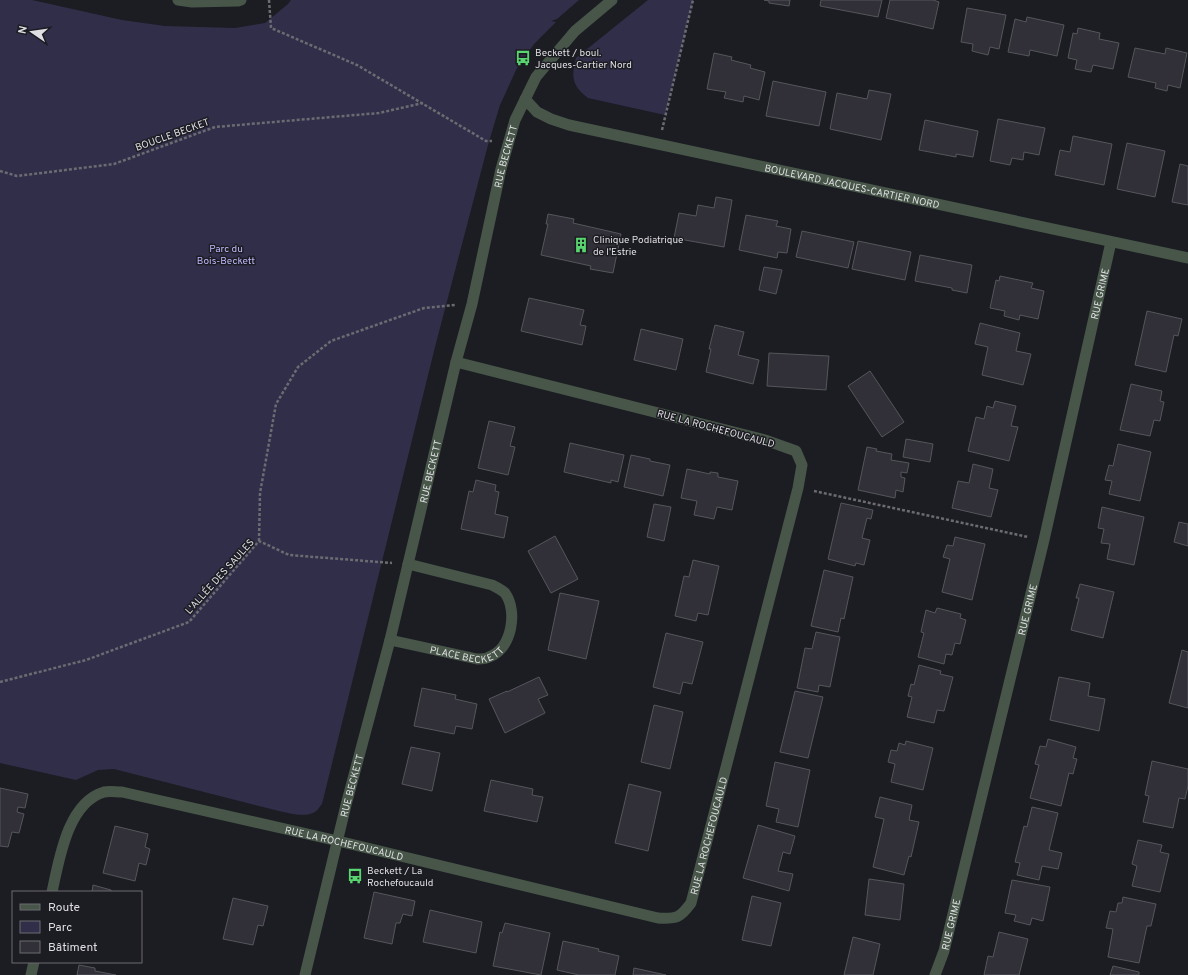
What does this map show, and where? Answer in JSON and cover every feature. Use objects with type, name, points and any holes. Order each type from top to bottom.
[{"type":"street","points":[[178,0],[192,2],[238,2],[242,0]]},
{"type":"street","name":"RUE BECKETT","points":[[305,975],[390,640],[456,362],[472,304],[501,169],[515,120],[536,77],[575,31],[612,0]]},
{"type":"street","name":"BOULEVARD JACQUES-CARTIER NORD","points":[[525,99],[537,112],[551,119],[569,125],[1188,258]]},
{"type":"street","name":"RUE GRIME","points":[[935,975],[944,951],[1044,540],[1111,242]]},
{"type":"street","name":"RUE LA ROCHEFOUCAULD","points":[[52,891],[65,837],[77,812],[91,799],[104,792],[122,792],[338,841],[658,918],[673,919],[683,914],[691,902],[798,488],[802,465],[796,451],[765,440],[456,362]]},
{"type":"street","name":"PLACE BECKETT","points":[[390,640],[477,659],[490,657],[496,653],[502,648],[509,634],[512,618],[511,606],[504,592],[492,585],[408,564]]},
{"type":"street","points":[[31,975],[34,963]]},
{"type":"path","points":[[269,0],[271,28],[357,65],[486,140],[509,142]]},
{"type":"path","points":[[658,145],[693,0]]},
{"type":"path","name":"BOUCLE BECKET","points":[[0,171],[18,176],[114,164],[215,127],[378,113],[423,103]]},
{"type":"path","points":[[259,542],[260,493],[276,404],[298,367],[331,341],[424,308],[472,304]]},
{"type":"path","points":[[798,488],[1044,540]]},
{"type":"path","name":"L'ALLÉE DES SAULES","points":[[0,682],[86,660],[189,622],[259,542],[289,555],[408,564]]},
{"type":"green space","name":"Parc du Bois-Beckett","points":[[0,0],[32,0],[122,20],[165,26],[235,28],[265,23],[291,0],[579,0],[557,19],[551,21],[556,22],[534,44],[516,70],[500,105],[488,145],[435,347],[322,804],[311,814],[307,815],[279,811],[114,769],[98,770],[76,780],[0,763]]},
{"type":"green space","points":[[648,0],[693,0],[665,115],[588,98],[576,85],[573,76],[576,58]]},
{"type":"building","points":[[764,0],[790,0],[789,6],[769,3],[769,1]]},
{"type":"building","points":[[821,0],[882,0],[878,17],[820,6]]},
{"type":"building","points":[[890,0],[933,0],[939,2],[933,29],[886,18]]},
{"type":"building","points":[[967,8],[1006,15],[999,49],[990,47],[988,55],[972,51],[973,44],[961,42]]},
{"type":"building","points":[[1027,17],[1064,25],[1057,56],[1030,50],[1029,56],[1008,52],[1015,19],[1026,22]]},
{"type":"building","points":[[1078,28],[1100,33],[1099,39],[1119,43],[1113,69],[1093,65],[1091,72],[1075,69],[1077,60],[1068,58],[1073,33],[1077,34]]},
{"type":"building","points":[[1135,48],[1165,54],[1166,48],[1187,53],[1180,88],[1168,85],[1167,91],[1155,88],[1156,83],[1128,77]]},
{"type":"building","points":[[714,53],[732,57],[731,60],[751,65],[750,68],[765,72],[759,100],[744,96],[743,102],[724,98],[726,92],[707,89]]},
{"type":"building","points":[[773,81],[826,92],[819,126],[766,116]]},
{"type":"building","points":[[869,90],[891,94],[881,140],[830,129],[837,93],[867,99]]},
{"type":"building","points":[[998,119],[1045,128],[1039,155],[1024,152],[1023,160],[1012,158],[1010,165],[990,161]]},
{"type":"building","points":[[925,120],[978,131],[973,157],[956,154],[956,157],[919,150]]},
{"type":"building","points":[[1073,136],[1112,144],[1104,185],[1055,175],[1060,150],[1070,152]]},
{"type":"building","points":[[1127,143],[1165,151],[1155,197],[1117,189]]},
{"type":"building","points":[[1180,164],[1188,166],[1188,205],[1172,202]]},
{"type":"building","points":[[716,197],[732,200],[724,247],[674,238],[679,213],[696,216],[698,205],[714,208]]},
{"type":"building","name":"Clinique Podiatrique de l'Estrie","points":[[548,214],[574,219],[573,223],[621,234],[613,273],[590,269],[591,266],[541,255],[548,224],[546,224]]},
{"type":"building","points":[[746,215],[778,221],[776,226],[791,229],[787,253],[778,252],[777,258],[739,250]]},
{"type":"building","points":[[802,231],[854,242],[848,268],[796,257]]},
{"type":"building","points":[[858,241],[911,252],[905,280],[852,269]]},
{"type":"building","points":[[920,255],[972,265],[967,293],[952,290],[952,288],[915,281]]},
{"type":"building","points":[[764,267],[782,270],[776,294],[759,290]]},
{"type":"building","points":[[1000,276],[1033,283],[1031,288],[1044,291],[1038,319],[1020,315],[1019,320],[1004,316],[1005,311],[990,308],[996,280],[999,281]]},
{"type":"building","points":[[529,298],[584,310],[580,325],[586,326],[582,345],[521,331]]},
{"type":"building","points":[[1147,311],[1182,319],[1178,336],[1174,335],[1166,372],[1135,365]]},
{"type":"building","points":[[980,323],[1020,333],[1016,351],[1031,354],[1023,385],[982,375],[988,347],[975,344]]},
{"type":"building","points":[[715,325],[744,332],[738,355],[759,360],[753,384],[706,372],[711,349],[709,349]]},
{"type":"building","points":[[641,329],[683,339],[676,370],[634,360]]},
{"type":"building","points":[[769,353],[829,356],[826,390],[767,386]]},
{"type":"building","points":[[870,371],[904,422],[882,437],[848,386]]},
{"type":"building","points":[[1131,384],[1162,391],[1160,401],[1164,402],[1160,421],[1154,420],[1150,436],[1120,430]]},
{"type":"building","points":[[995,401],[1016,406],[1011,426],[1018,427],[1009,461],[968,451],[976,417],[984,419],[987,406],[993,408]]},
{"type":"building","points":[[489,421],[515,427],[510,446],[515,447],[508,475],[478,468]]},
{"type":"building","points":[[906,439],[933,444],[930,462],[903,457]]},
{"type":"building","points":[[570,443],[624,455],[618,482],[611,480],[611,483],[564,472]]},
{"type":"building","points":[[1118,444],[1151,452],[1140,501],[1109,494],[1112,481],[1105,480],[1109,465],[1113,466]]},
{"type":"building","points":[[867,447],[877,449],[876,451],[892,454],[891,460],[909,463],[907,473],[901,472],[901,477],[905,478],[903,492],[896,490],[895,498],[858,490]]},
{"type":"building","points":[[631,455],[670,465],[663,496],[624,487]]},
{"type":"building","points":[[973,464],[993,469],[989,488],[998,490],[991,517],[952,508],[958,481],[969,483]]},
{"type":"building","points":[[687,469],[710,474],[710,472],[718,473],[718,477],[738,481],[732,510],[717,507],[714,519],[694,515],[697,501],[681,498]]},
{"type":"building","points":[[476,480],[496,485],[495,491],[499,492],[495,514],[508,517],[504,538],[461,529],[469,491],[473,492]]},
{"type":"building","points":[[841,503],[873,510],[871,519],[867,518],[862,538],[870,540],[864,565],[856,563],[855,566],[828,559]]},
{"type":"building","points":[[654,504],[671,507],[664,541],[647,537]]},
{"type":"building","points":[[1102,507],[1144,517],[1134,565],[1107,559],[1110,544],[1101,543],[1104,529],[1098,528]]},
{"type":"building","points":[[1179,522],[1188,524],[1188,546],[1174,542]]},
{"type":"building","points":[[555,536],[578,579],[551,593],[528,551]]},
{"type":"building","points":[[955,537],[985,544],[972,600],[942,592],[950,559],[943,557],[947,545],[953,546]]},
{"type":"building","points":[[693,560],[719,566],[708,615],[698,613],[696,621],[675,616],[684,576],[689,577]]},
{"type":"building","points":[[824,570],[853,577],[844,619],[841,618],[838,632],[811,626]]},
{"type":"building","points":[[1080,584],[1114,592],[1103,638],[1071,630],[1079,598],[1076,598]]},
{"type":"building","points":[[560,593],[599,601],[586,659],[548,650]]},
{"type":"building","points":[[937,608],[961,614],[960,618],[966,620],[960,644],[955,643],[952,655],[946,654],[944,664],[918,657],[924,633],[921,632],[926,610],[935,613]]},
{"type":"building","points":[[816,632],[840,637],[830,687],[819,685],[818,692],[797,688],[805,648],[812,649]]},
{"type":"building","points":[[666,633],[703,642],[692,684],[683,682],[680,694],[653,687]]},
{"type":"building","points":[[1182,650],[1188,652],[1188,708],[1169,703]]},
{"type":"building","points":[[919,665],[941,671],[940,674],[953,677],[944,711],[937,710],[934,723],[907,717],[912,697],[908,696],[911,684],[914,685]]},
{"type":"building","points":[[539,677],[548,695],[538,699],[545,713],[505,733],[489,699]]},
{"type":"building","points":[[1059,677],[1090,683],[1088,696],[1105,699],[1099,731],[1050,720]]},
{"type":"building","points":[[422,688],[456,695],[455,699],[477,704],[472,729],[456,726],[454,734],[414,726]]},
{"type":"building","points":[[795,691],[823,697],[808,758],[780,752]]},
{"type":"building","points":[[654,705],[683,712],[670,769],[641,762]]},
{"type":"building","points":[[1048,739],[1076,747],[1073,758],[1077,759],[1073,774],[1069,773],[1061,806],[1030,798],[1039,765],[1035,764],[1040,746],[1046,747]]},
{"type":"building","points":[[906,741],[933,748],[923,790],[891,782],[895,764],[888,762],[891,750],[897,751],[899,743],[905,745]]},
{"type":"building","points":[[411,747],[440,753],[432,791],[402,784]]},
{"type":"building","points":[[1152,761],[1188,769],[1188,786],[1185,799],[1179,798],[1173,828],[1143,822],[1149,796],[1145,795]]},
{"type":"building","points":[[775,762],[810,770],[798,827],[776,822],[779,809],[766,806]]},
{"type":"building","points":[[491,780],[533,789],[532,795],[543,797],[537,822],[484,811]]},
{"type":"building","points":[[629,784],[661,792],[648,851],[615,843]]},
{"type":"building","points":[[0,788],[28,794],[25,808],[18,807],[17,812],[24,814],[19,833],[12,832],[8,847],[0,846]]},
{"type":"building","points":[[880,797],[912,805],[909,820],[919,822],[911,857],[909,856],[904,875],[873,867],[884,819],[875,817]]},
{"type":"building","points":[[1032,807],[1058,813],[1049,850],[1062,853],[1058,869],[1042,866],[1039,880],[1017,875],[1020,863],[1015,862],[1024,826],[1027,827]]},
{"type":"building","points":[[758,825],[795,836],[790,854],[783,852],[778,871],[793,874],[789,891],[743,878]]},
{"type":"building","points":[[115,826],[148,834],[145,847],[150,849],[146,865],[139,863],[135,881],[103,873]]},
{"type":"building","points":[[1138,840],[1162,845],[1160,852],[1169,854],[1160,892],[1132,886],[1137,866],[1132,864]]},
{"type":"building","points":[[869,879],[904,884],[900,920],[865,915]]},
{"type":"building","points":[[1012,880],[1050,887],[1043,921],[1032,918],[1030,925],[1014,921],[1016,915],[1005,913]]},
{"type":"building","points":[[93,885],[111,890],[111,891],[92,891]]},
{"type":"building","points":[[374,892],[415,901],[412,916],[403,914],[400,923],[396,923],[392,944],[364,938]]},
{"type":"building","points":[[752,896],[781,903],[771,946],[742,940]]},
{"type":"building","points":[[1123,897],[1156,904],[1151,926],[1147,926],[1139,963],[1108,957],[1113,929],[1106,928],[1110,911],[1116,912],[1118,903],[1122,903]]},
{"type":"building","points":[[233,898],[268,906],[263,926],[258,925],[253,945],[223,939]]},
{"type":"building","points":[[430,910],[482,922],[476,953],[423,942]]},
{"type":"building","points":[[505,923],[550,933],[541,975],[493,966],[500,932],[502,933]]},
{"type":"building","points":[[999,932],[1028,939],[1019,975],[984,975],[988,956],[993,957]]},
{"type":"building","points":[[853,937],[880,944],[873,975],[844,975]]},
{"type":"building","points":[[563,941],[599,949],[598,951],[619,956],[615,975],[579,975],[557,970]]},
{"type":"building","points":[[79,965],[95,968],[95,971],[116,975],[77,975]]},
{"type":"building","points":[[1113,966],[1139,972],[1139,975],[1110,975]]},
{"type":"building","points":[[634,968],[666,975],[633,975]]},
{"type":"place","name":"Beckett / boul. Jacques-Cartier Nord","points":[[523,58]]},
{"type":"place","name":"Clinique Podiatrique de l'Estrie","points":[[581,245]]},
{"type":"place","name":"Beckett / La Rochefoucauld","points":[[355,876]]}]
